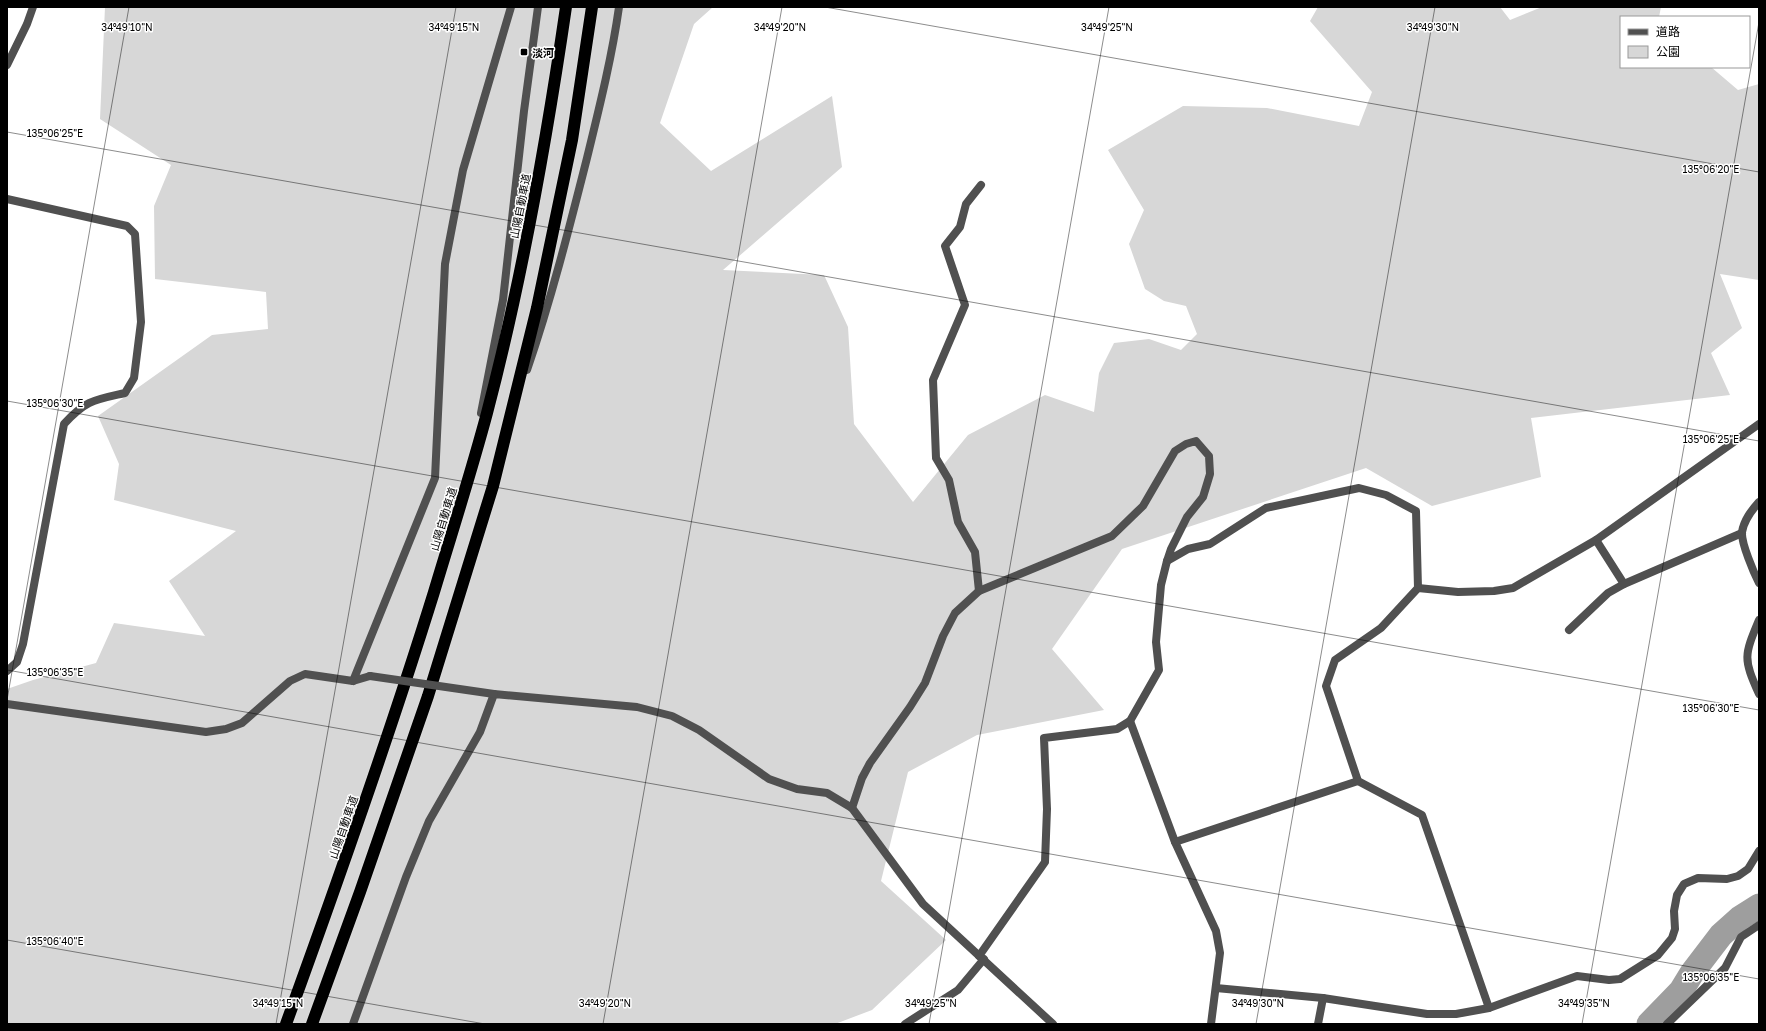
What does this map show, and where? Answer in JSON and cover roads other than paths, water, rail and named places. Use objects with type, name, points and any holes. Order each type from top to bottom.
[{"type":"highway","name":"山陽自動車道","points":[[286,1024],[337,884],[402,693],[488,412],[513,305],[547,136],[566,7]]},
{"type":"highway","points":[[312,1024],[428,696],[493,486],[537,308],[570,148],[592,7]]},
{"type":"street","points":[[7,65],[28,24],[33,7]]},
{"type":"street","points":[[353,681],[435,478],[445,264],[463,170],[511,7]]},
{"type":"street","points":[[468,481],[503,300],[524,111],[538,7]]},
{"type":"street","points":[[510,418],[547,313],[573,215],[597,115],[619,7]]},
{"type":"street","points":[[979,591],[975,552],[958,522],[949,480],[936,458],[933,380],[965,305],[945,246],[960,227],[966,204],[981,185]]},
{"type":"street","points":[[7,199],[127,226],[135,234],[141,322],[134,378],[125,393],[93,401],[78,409],[64,424],[23,644],[17,662],[7,671]]},
{"type":"street","points":[[1418,588],[1458,592],[1494,591],[1513,588],[1596,540],[1759,424]]},
{"type":"street","points":[[852,808],[862,778],[870,763],[910,707],[925,683],[942,636],[955,613],[979,591],[1112,536],[1143,506],[1175,451],[1186,444],[1196,441],[1209,456],[1210,474],[1203,498],[1187,518],[1171,549],[1167,561],[1161,585],[1157,635],[1159,670],[1130,721],[1117,730],[1044,738],[1047,809],[1045,862],[982,957],[958,990],[906,1024]]},
{"type":"street","points":[[1167,561],[1188,549],[1210,544],[1266,508],[1359,488],[1386,495],[1416,511],[1418,588],[1381,628],[1335,660],[1326,686],[1358,780],[1422,815],[1489,1008]]},
{"type":"street","points":[[1759,502],[1749,513],[1742,533],[1751,566],[1759,583]]},
{"type":"street","points":[[1569,630],[1608,593],[1624,584],[1742,533]]},
{"type":"street","points":[[1596,540],[1624,584]]},
{"type":"street","points":[[1759,620],[1746,656],[1748,670],[1759,694]]},
{"type":"street","points":[[7,704],[206,732],[226,729],[242,723],[290,681],[305,674],[353,681],[370,676],[494,694],[637,707],[672,716],[698,730],[768,779],[797,789],[827,793],[852,808],[923,904],[1053,1024]]},
{"type":"street","points":[[353,1024],[406,877],[429,820],[480,732],[494,694]]},
{"type":"street","points":[[1130,721],[1175,842],[1216,931],[1220,953],[1211,1024]]},
{"type":"street","points":[[1175,842],[1358,780]]},
{"type":"street","points":[[1216,988],[1323,998],[1427,1014],[1456,1014],[1489,1008],[1577,976],[1609,980],[1620,979],[1658,954],[1672,938],[1677,896],[1684,884],[1698,878],[1727,879],[1738,876],[1748,869],[1759,851]]},
{"type":"street","points":[[1667,1024],[1724,968],[1741,936],[1759,925]]},
{"type":"street","points":[[1318,1024],[1323,998]]},
{"type":"waterway","points":[[1649,1024],[1681,991],[1692,973],[1721,935],[1740,918],[1759,906]]},
{"type":"place","name":"淡河","points":[[524,52]]}]
